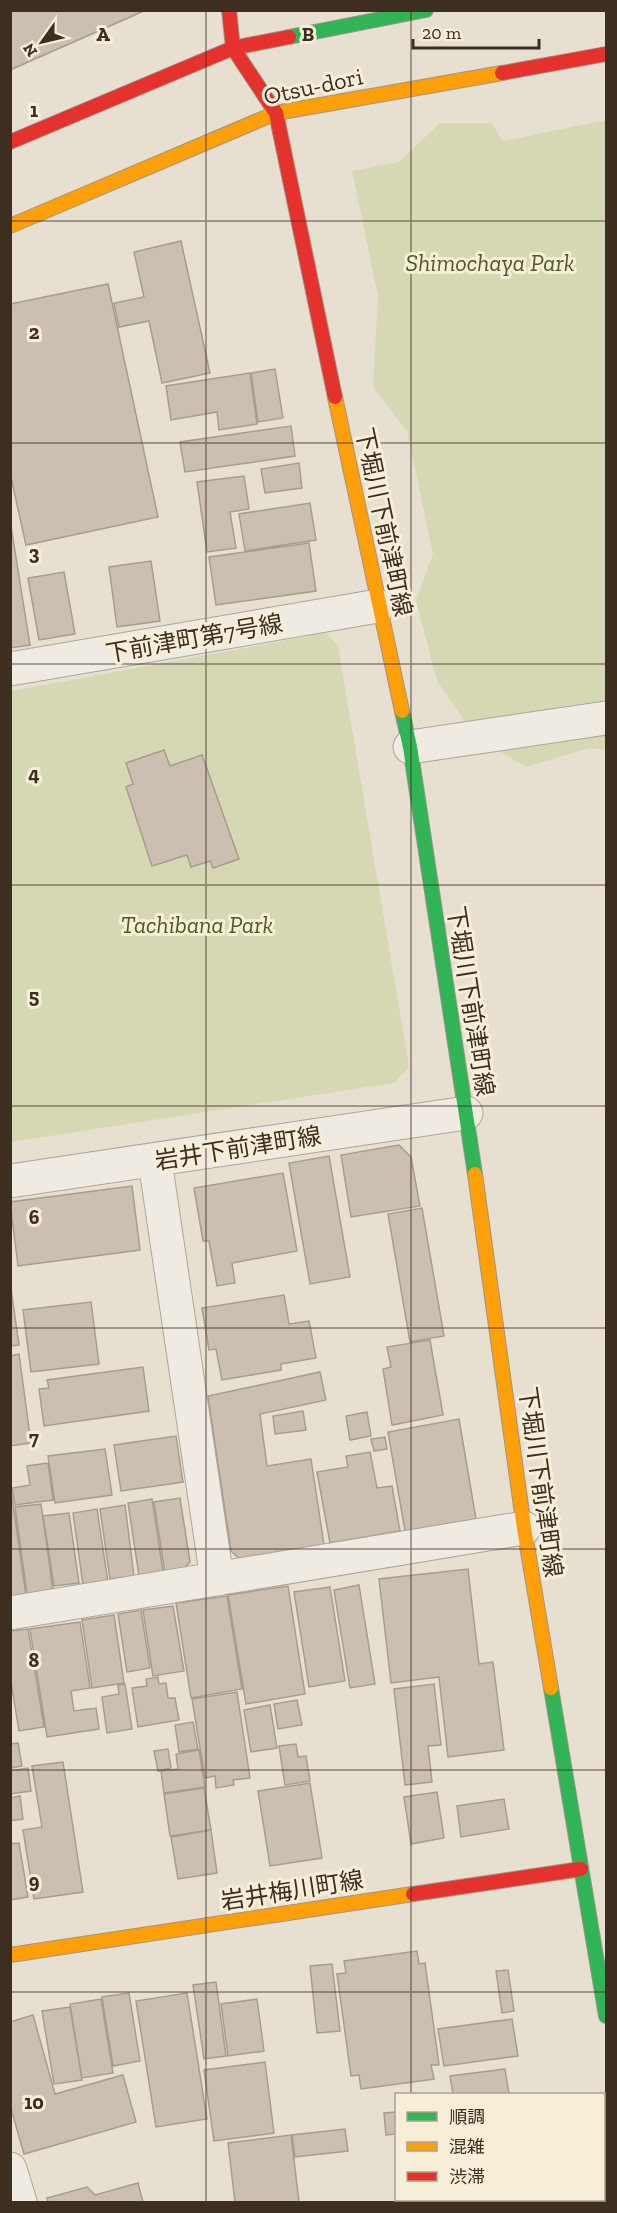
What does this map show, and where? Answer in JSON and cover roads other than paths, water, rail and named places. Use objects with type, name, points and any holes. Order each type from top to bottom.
[{"type":"street","name":"下堀川下前津町線","points":[[228,10],[233,48],[276,114],[378,606],[410,747],[466,1113],[524,1528],[606,2016]]},
{"type":"street","points":[[10,142],[233,48],[426,10]]},
{"type":"street","name":"Otsu-dori","points":[[10,226],[276,114],[606,54]]},
{"type":"street","name":"下前津町第7号線","points":[[10,669],[378,606]]},
{"type":"street","points":[[410,747],[606,718]]},
{"type":"street","name":"岩井下前津町線","points":[[10,1181],[466,1113]]},
{"type":"street","points":[[155,1161],[217,1579]]},
{"type":"street","points":[[10,1613],[524,1528]]},
{"type":"street","name":"岩井梅川町線","points":[[10,1955],[581,1869]]},
{"type":"street","points":[[10,2169],[20,2202]]},
{"type":"park label","name":"Shimochaya Park","points":[[490,262]]},
{"type":"park label","name":"Tachibana Park","points":[[197,924]]}]
